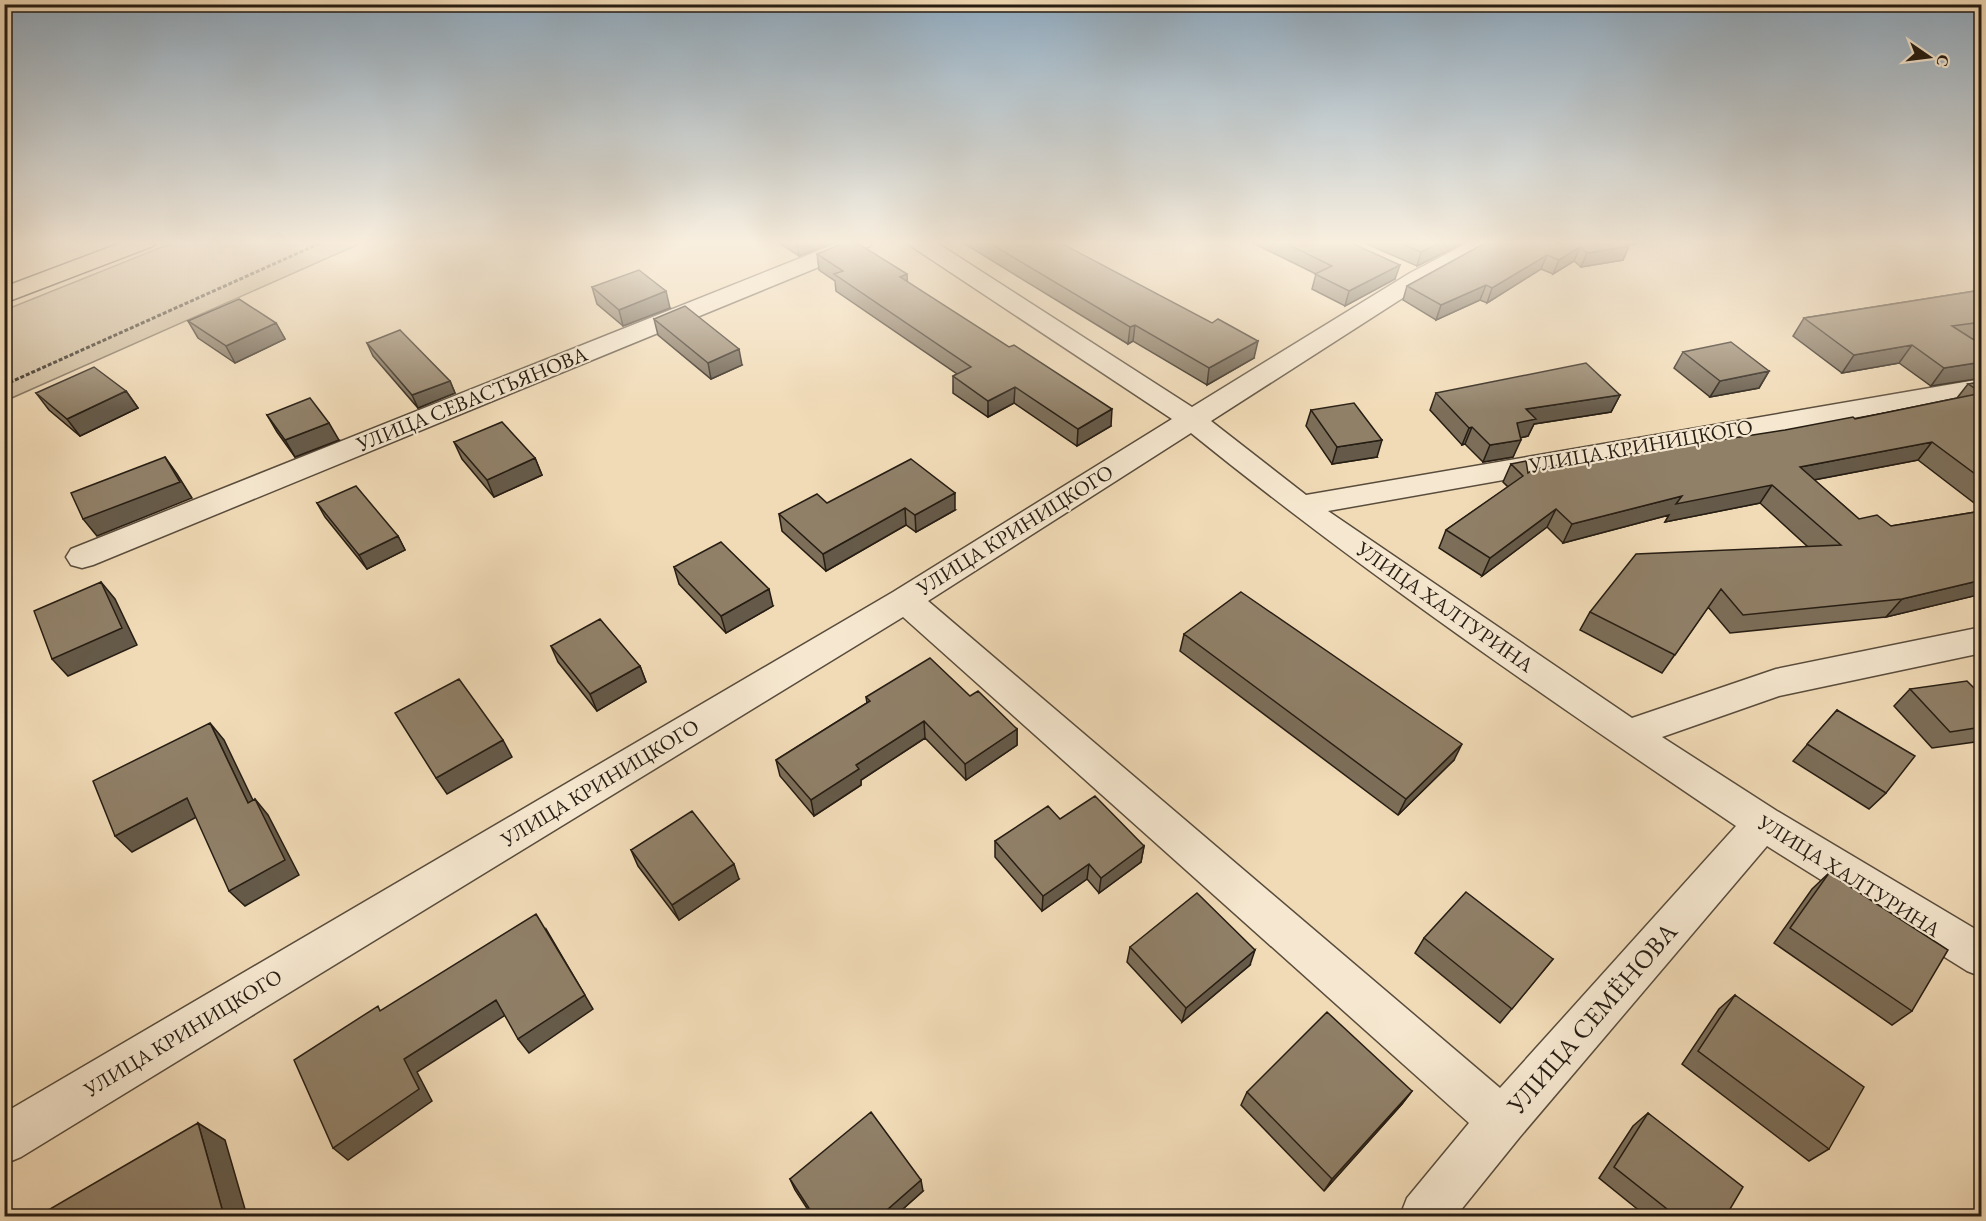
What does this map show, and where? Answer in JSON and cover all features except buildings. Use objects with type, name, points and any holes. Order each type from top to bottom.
[{"type":"street","name":"УЛИЦА СЕВАСТЬЯНОВА","points":[[82,558],[722,298]]},
{"type":"street","name":"УЛИЦА ХАЛТУРИНА","points":[[1006,298],[1192,420],[1300,506],[1628,734],[1763,823],[1982,957]]},
{"type":"street","name":"УЛИЦА КРИНИЦКОГО","points":[[4,1140],[905,600],[1192,420],[1373,298]]},
{"type":"street","name":"УЛИЦА КРИНИЦКОГО","points":[[1300,506],[1982,387]]},
{"type":"street","points":[[905,600],[1502,1121]]},
{"type":"street","points":[[1628,734],[1776,683],[1982,640]]},
{"type":"street","name":"УЛИЦА СЕМЁНОВА","points":[[1425,1216],[1502,1121],[1763,823]]},
{"type":"path","points":[[4,386],[199,298]]},
{"type":"shaded area","points":[[35,298],[237,298],[5,401],[5,310]]}]
